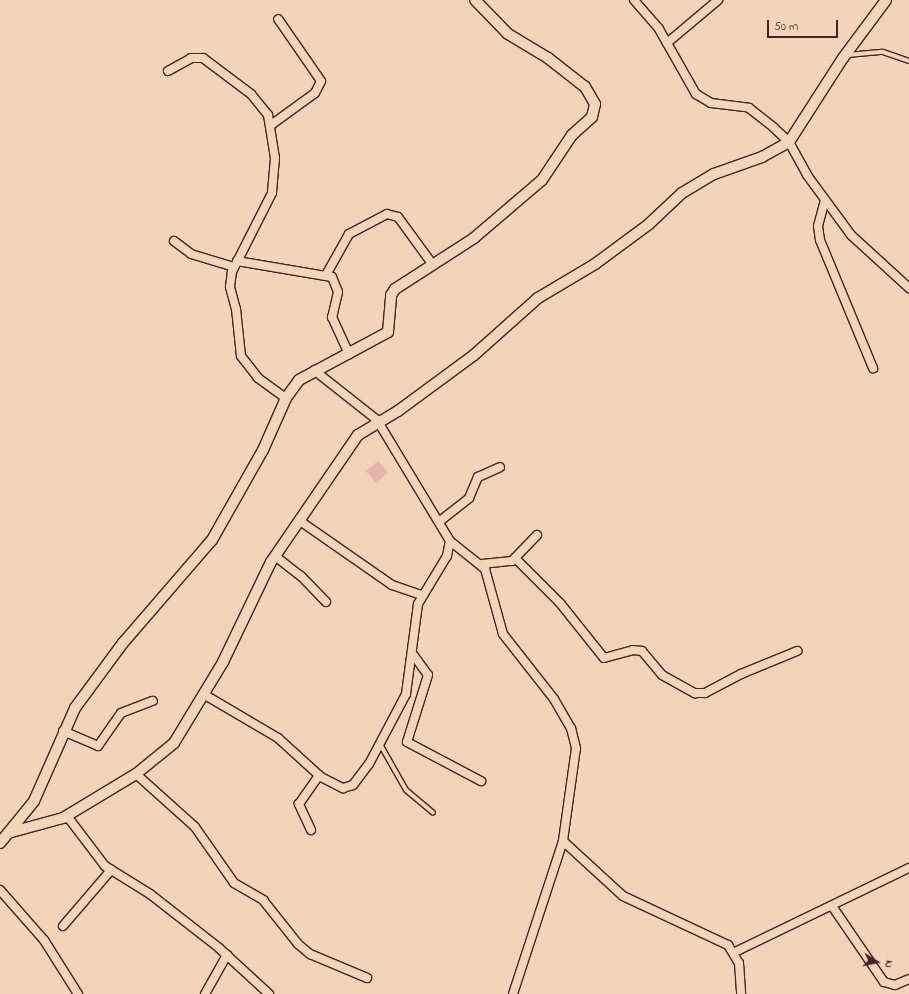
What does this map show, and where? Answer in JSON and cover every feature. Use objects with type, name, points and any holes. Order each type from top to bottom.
[{"type":"street","points":[[0,843],[41,788],[63,731],[123,643],[212,540],[263,450],[286,398],[299,380],[314,370],[349,354],[388,332],[391,295],[474,238],[542,180],[572,135],[594,111],[592,96],[585,87],[548,58],[508,34],[475,0]]},
{"type":"street","points":[[634,0],[667,43],[700,98],[711,103],[749,108],[789,142],[825,200],[860,245],[909,288]]},
{"type":"street","points":[[667,43],[718,0]]},
{"type":"street","points":[[8,833],[67,816],[136,774],[174,743],[205,695],[275,556],[358,434],[377,420],[398,411],[474,355],[538,298],[595,264],[697,183],[789,142],[844,56],[886,0]]},
{"type":"street","points":[[271,125],[315,93],[321,81],[278,19]]},
{"type":"street","points":[[168,71],[190,58],[203,58],[261,103],[271,125],[275,158],[272,193],[235,264],[230,287],[236,309],[241,356],[258,378],[286,398]]},
{"type":"street","points":[[825,200],[818,226],[820,240],[873,368]]},
{"type":"street","points":[[326,275],[349,234],[387,214],[398,217],[433,265]]},
{"type":"street","points":[[174,241],[191,254],[235,264],[326,275],[338,285],[332,317],[349,354]]},
{"type":"street","points":[[314,370],[377,420],[386,432],[396,451],[440,521],[450,541],[482,564],[510,648],[554,699],[575,740],[577,761],[563,841],[513,994]]},
{"type":"street","points":[[440,521],[469,498],[478,477],[500,467]]},
{"type":"street","points":[[300,521],[392,585],[421,595]]},
{"type":"street","points":[[482,564],[502,563],[515,558],[536,535]]},
{"type":"street","points":[[205,695],[278,738],[319,776],[338,788],[353,785],[380,744],[406,694],[412,653],[413,628],[421,595],[447,556],[450,541]]},
{"type":"street","points":[[275,556],[301,576],[326,602]]},
{"type":"street","points":[[515,558],[560,603],[604,658],[633,650],[642,651],[662,675],[695,693],[705,693],[797,651]]},
{"type":"street","points":[[412,653],[428,676],[407,742],[481,781]]},
{"type":"street","points":[[63,731],[98,746],[121,713],[153,701]]},
{"type":"street","points":[[136,774],[195,827],[234,883],[264,900],[298,944],[310,954],[367,978]]},
{"type":"street","points":[[311,830],[299,804],[319,776]]},
{"type":"street","points":[[67,816],[111,870],[150,894],[227,955],[269,994]]},
{"type":"street","points":[[563,841],[623,896],[718,938],[734,952],[739,963],[741,994]]},
{"type":"street","points":[[734,952],[909,868]]},
{"type":"street","points":[[63,926],[111,870]]},
{"type":"street","points":[[0,890],[44,940],[78,994]]},
{"type":"street","points":[[832,906],[884,982],[895,985],[909,980]]},
{"type":"street","points":[[205,994],[227,955]]},
{"type":"lane","points":[[844,56],[883,52],[909,61]]},
{"type":"lane","points":[[380,744],[406,790],[433,813]]},
{"type":"building","points":[[378,461],[388,472],[376,483],[366,471]]}]
